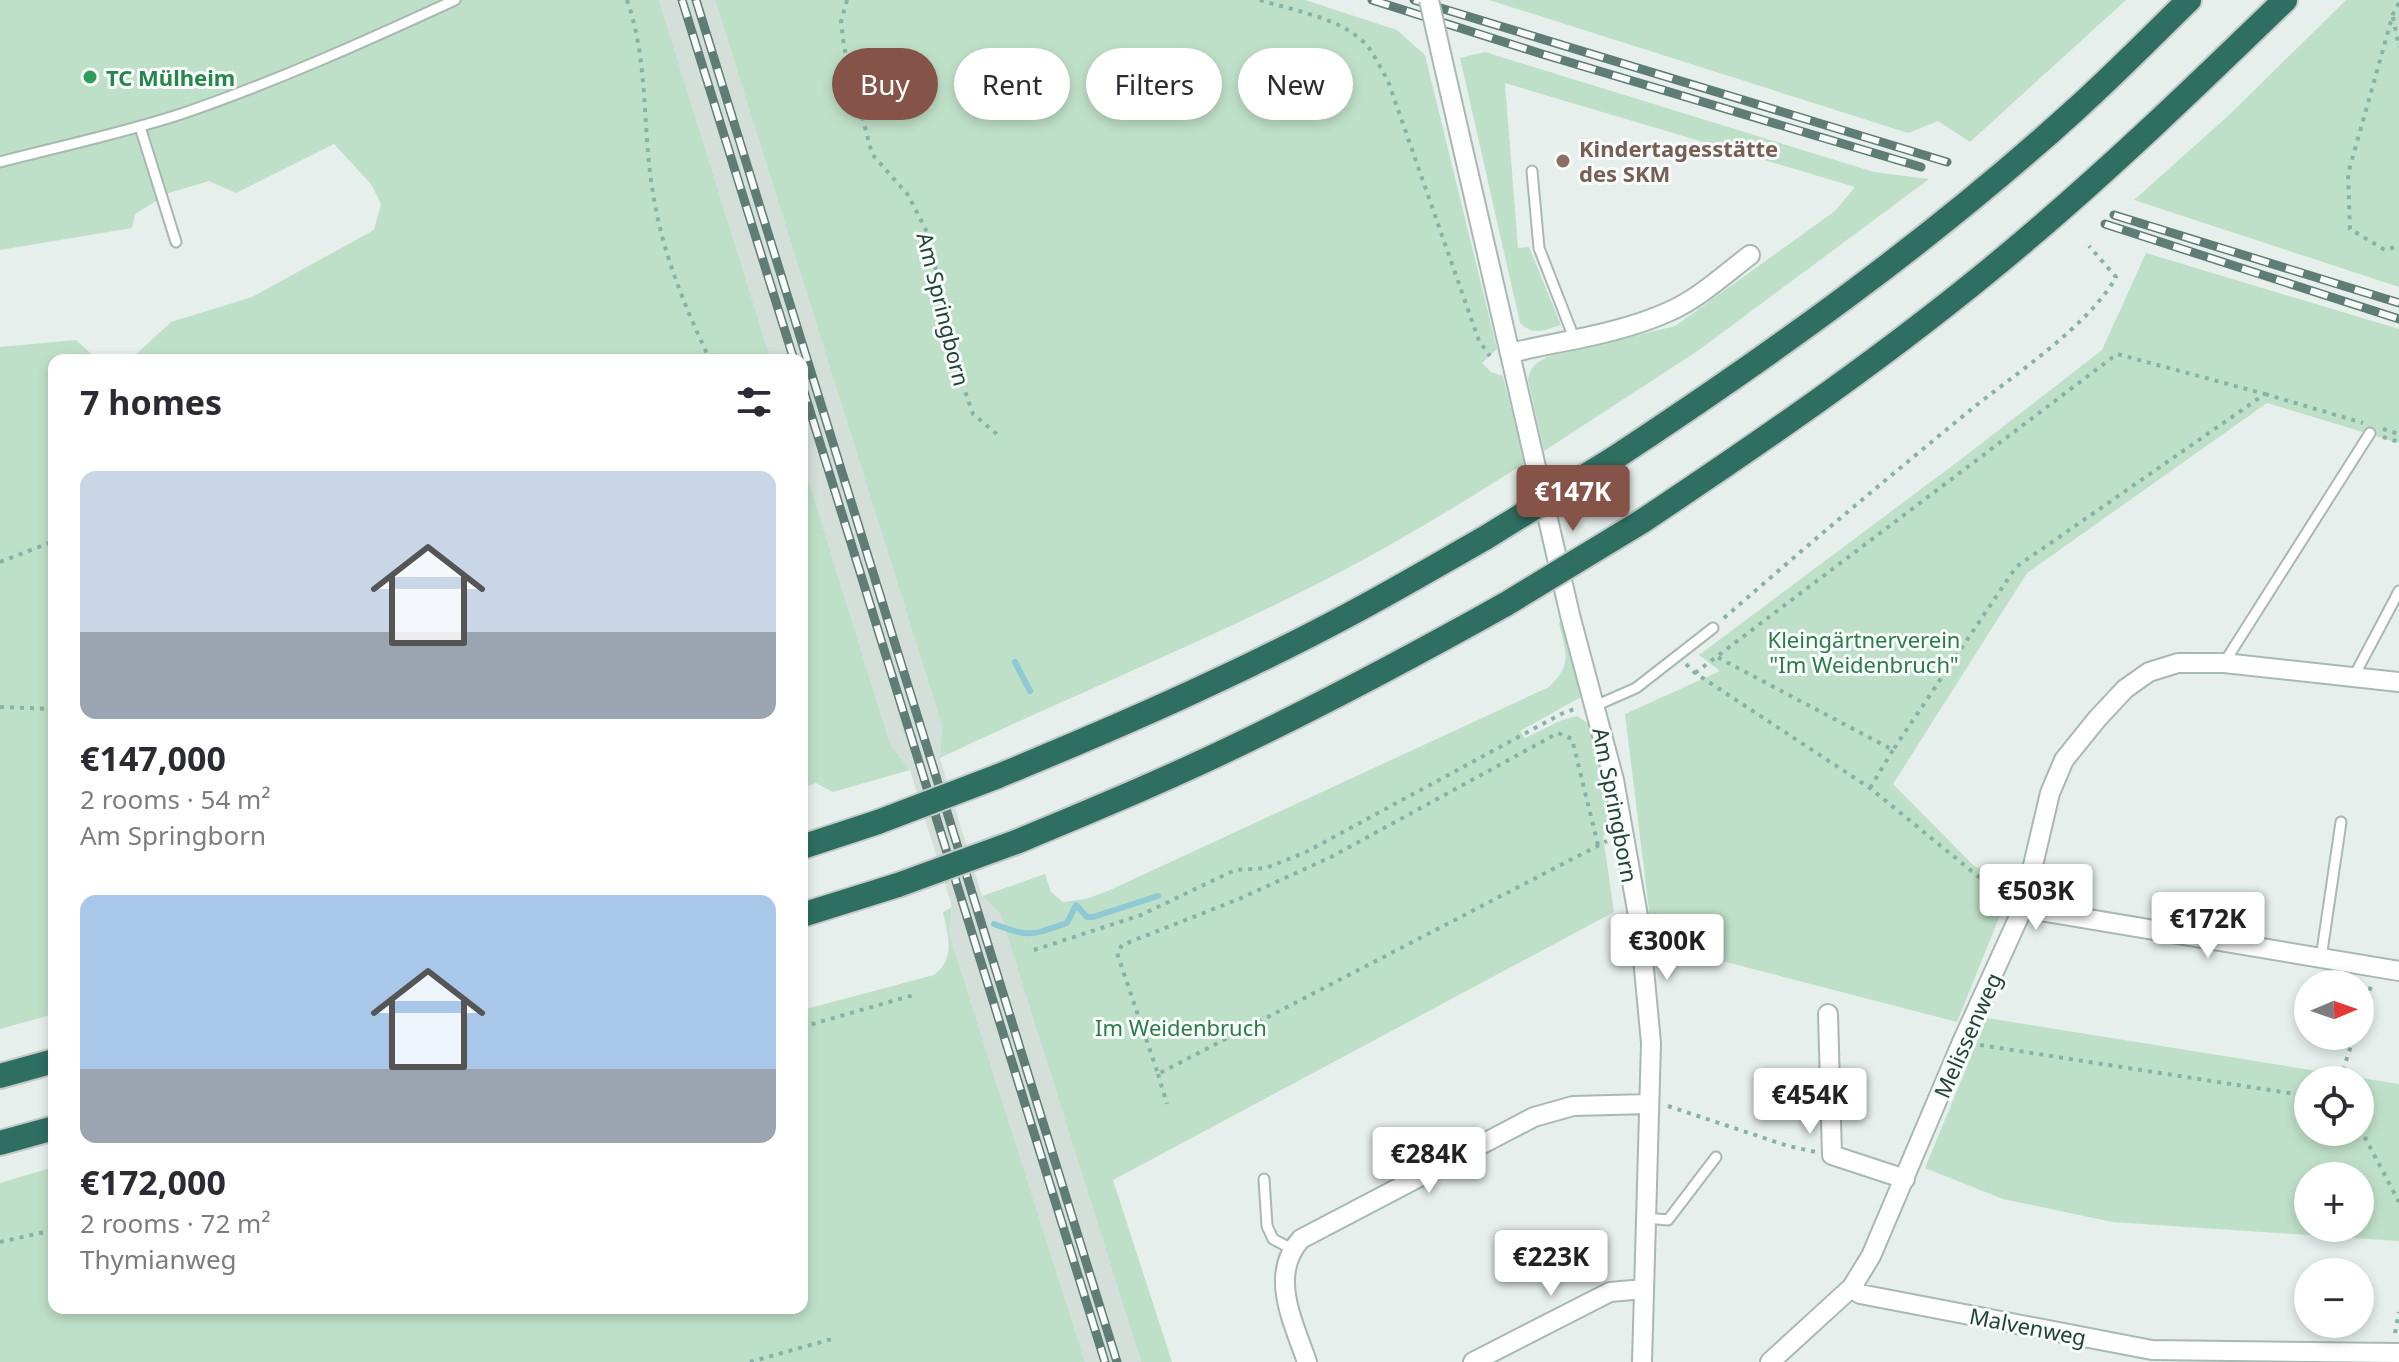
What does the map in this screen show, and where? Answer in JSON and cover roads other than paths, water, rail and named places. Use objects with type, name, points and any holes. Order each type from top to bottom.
[{"type":"highway","points":[[808,845],[878,822],[1115,728],[1351,614],[1485,538],[1613,459],[1773,351],[1947,218],[2074,111],[2189,0]]},
{"type":"highway","points":[[808,913],[898,885],[1016,842],[1249,740],[1381,674],[1506,604],[1641,522],[1759,444],[1877,358],[2007,256],[2137,143],[2285,0]]},
{"type":"highway","points":[[0,1076],[48,1063]]},
{"type":"highway","points":[[0,1143],[48,1130]]},
{"type":"street","name":"Am Springborn","points":[[1429,0],[1570,615],[1595,706],[1624,834],[1640,927],[1649,1006],[1642,1362]]},
{"type":"street","points":[[1510,353],[1642,322],[1670,312],[1750,255]]},
{"type":"street","name":"Melissenweg","points":[[1770,1362],[1852,1287],[1871,1256],[2023,908],[2050,793],[2064,760],[2097,719],[2125,689],[2149,672],[2178,663],[2224,663],[2399,682]]},
{"type":"street","points":[[2023,908],[2399,971]]},
{"type":"street","points":[[1828,1014],[1832,1155],[1905,1179]]},
{"type":"street","points":[[1307,1362],[1283,1284],[1292,1249],[1301,1239],[1534,1117],[1573,1106],[1649,1104]]},
{"type":"street","name":"Malvenweg","points":[[1852,1287],[1860,1294],[2152,1350],[2399,1353]]},
{"type":"street","points":[[1473,1362],[1610,1292],[1644,1289]]},
{"type":"lane","points":[[0,162],[140,127],[185,112],[327,59],[455,0]]},
{"type":"lane","points":[[140,127],[176,242]]},
{"type":"lane","points":[[1532,171],[1539,248],[1574,338]]},
{"type":"lane","points":[[2224,663],[2370,433]]},
{"type":"lane","points":[[2353,678],[2399,591]]},
{"type":"lane","points":[[1595,706],[1636,688],[1713,628]]},
{"type":"lane","points":[[2321,958],[2341,822]]},
{"type":"lane","points":[[1646,1218],[1668,1220],[1716,1157]]},
{"type":"lane","points":[[1264,1179],[1267,1226],[1273,1239],[1292,1249]]},
{"type":"waterway","points":[[1015,662],[1030,691]]},
{"type":"waterway","points":[[994,924],[1024,933],[1038,932],[1067,923],[1076,905],[1087,917],[1093,917],[1158,896]]},
{"type":"railway","points":[[682,0],[792,354]]},
{"type":"railway","points":[[696,0],[805,354]]},
{"type":"railway","points":[[1372,0],[1921,167]]},
{"type":"railway","points":[[1414,0],[1947,162]]},
{"type":"railway","points":[[2114,215],[2399,303]]},
{"type":"railway","points":[[2105,224],[2399,319]]},
{"type":"railway","points":[[808,362],[1117,1362]]},
{"type":"railway","points":[[808,404],[1105,1362]]},
{"type":"place","name":"TC Mülheim","points":[[90,77]]},
{"type":"place","name":"Kindertagesstätte des SKM","points":[[1563,161]]},
{"type":"park label","name":"Kleingärtnerverein \"Im Weidenbruch\"","points":[[1864,652]]},
{"type":"park label","name":"Im Weidenbruch","points":[[1181,1027]]}]
